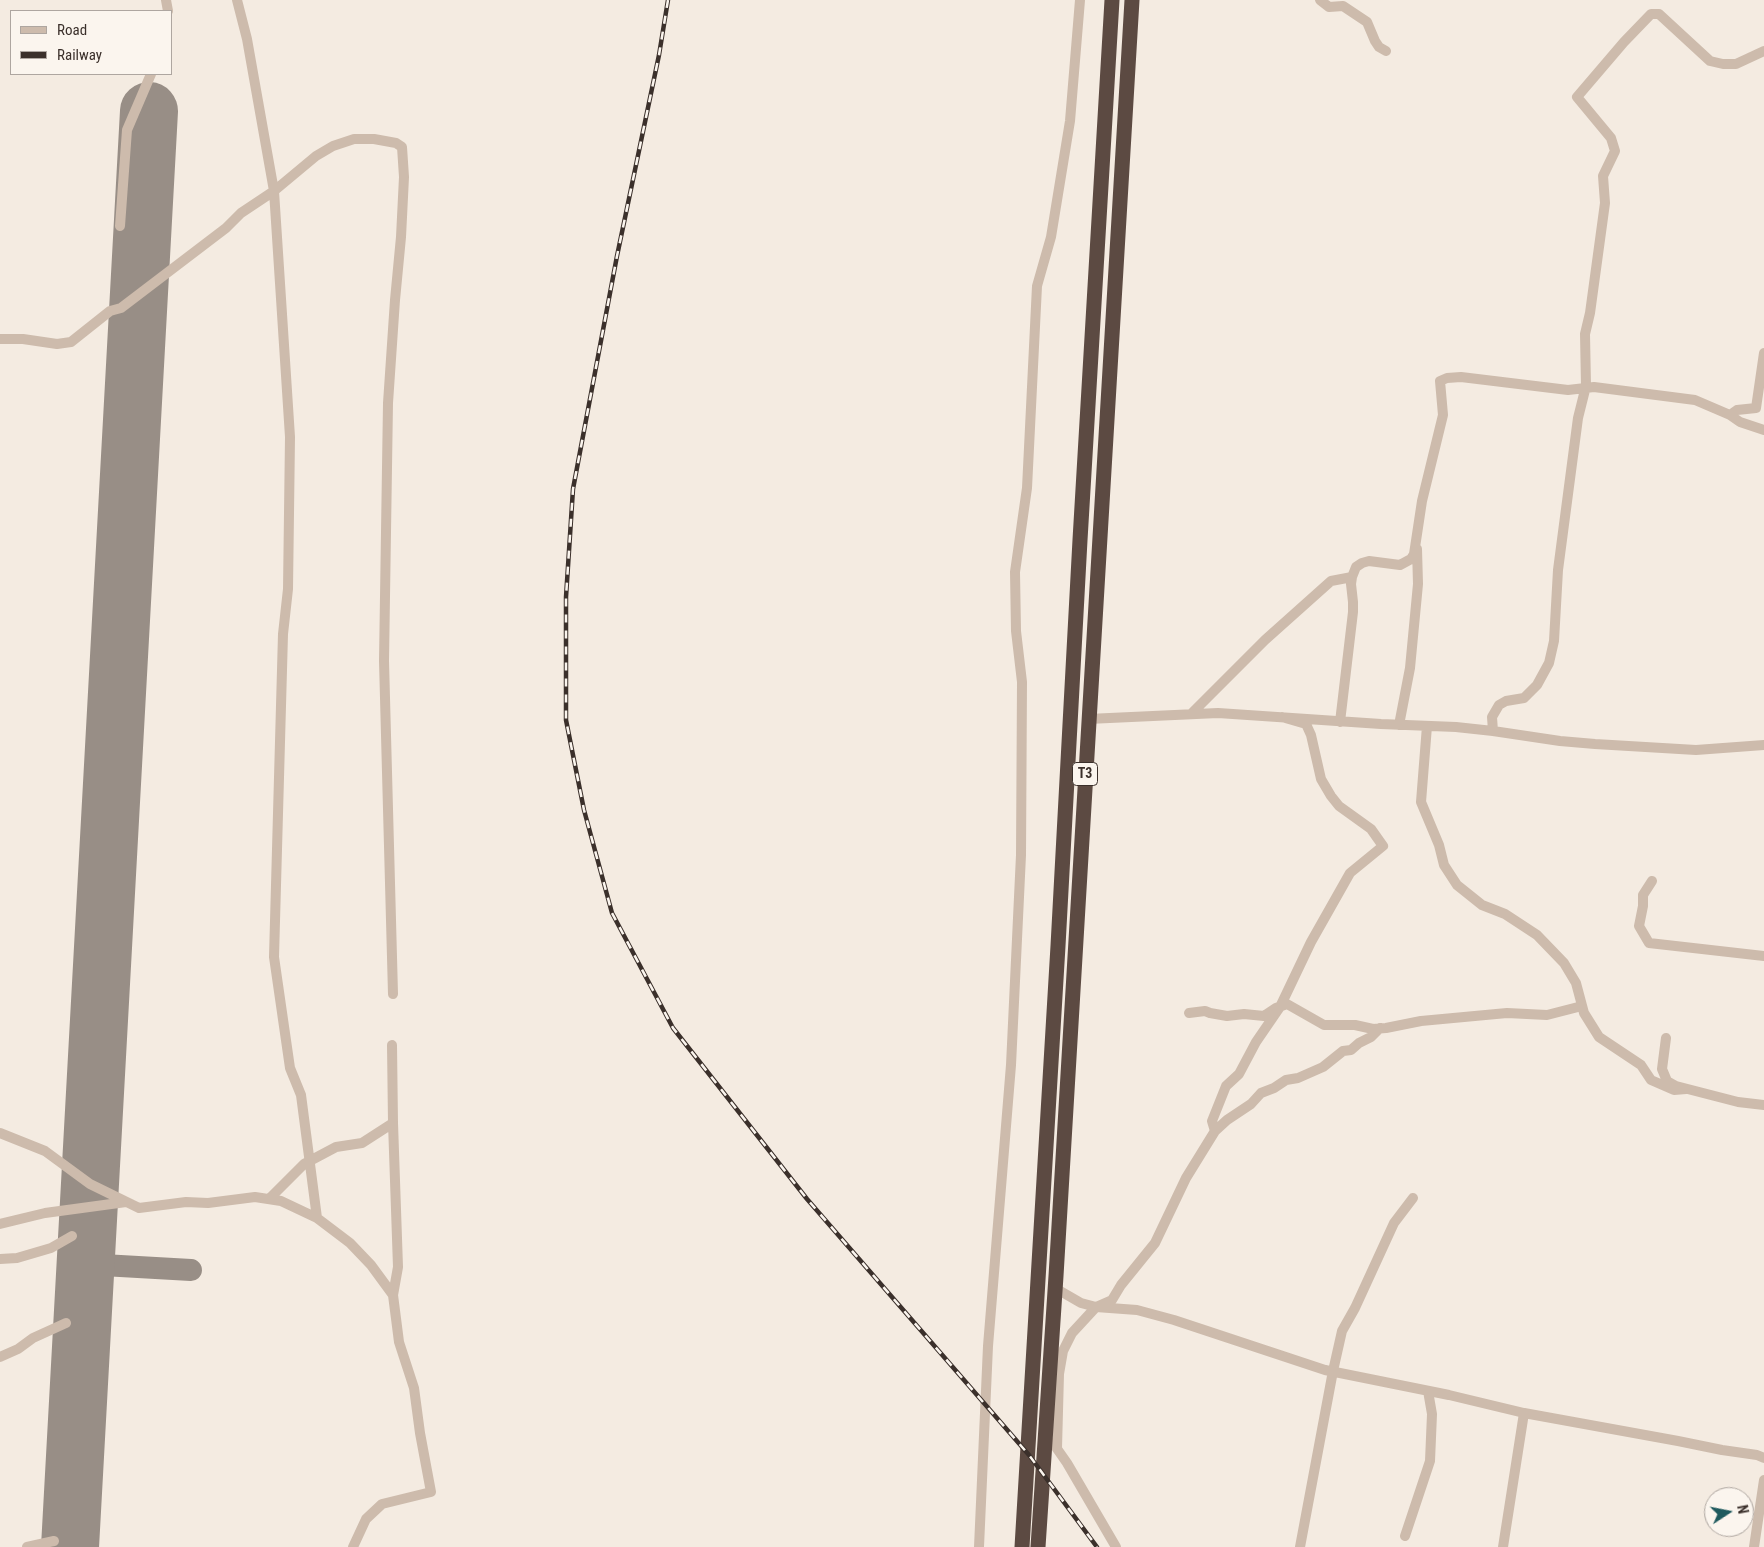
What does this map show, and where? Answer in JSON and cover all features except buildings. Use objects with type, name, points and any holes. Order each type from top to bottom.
[{"type":"highway","name":"T3","points":[[1022,1547],[1112,0]]},
{"type":"highway","name":"T3","points":[[1038,1547],[1132,0]]},
{"type":"street","points":[[237,0],[248,39],[274,191],[290,437],[288,589],[283,634],[274,957],[290,1068],[301,1095],[308,1162],[317,1218]]},
{"type":"street","points":[[979,1547],[988,1346],[1011,1065],[1021,855],[1022,682],[1016,631],[1015,572],[1027,488],[1037,286],[1050,237],[1070,122],[1080,0]]},
{"type":"street","points":[[1320,0],[1329,7],[1343,6],[1367,22],[1375,41],[1379,47],[1386,51]]},
{"type":"street","points":[[1493,730],[1492,717],[1499,705],[1527,696],[1544,674],[1552,653],[1558,570],[1578,418],[1586,388],[1585,334],[1590,313],[1606,203],[1603,176],[1615,151],[1611,138],[1577,97],[1624,42],[1651,14],[1659,14],[1710,60],[1723,64],[1736,64],[1764,51]]},
{"type":"street","points":[[120,226],[127,130],[151,75]]},
{"type":"street","points":[[0,339],[23,339],[57,344],[72,342],[110,311],[121,308],[226,228],[241,213],[274,191],[316,156],[333,146],[354,139],[374,139],[396,143],[402,147],[404,177],[401,238],[394,300],[388,403],[384,661],[393,994]]},
{"type":"street","points":[[1730,415],[1736,410],[1756,408],[1764,353]]},
{"type":"street","points":[[1340,722],[1353,612],[1352,577],[1356,567],[1362,563],[1369,561],[1400,565],[1406,563],[1414,554],[1422,501],[1443,415],[1440,381],[1447,378],[1461,377],[1568,390],[1594,387],[1695,400],[1730,415],[1740,422],[1764,430]]},
{"type":"street","points":[[1399,725],[1410,668],[1418,584],[1416,540]]},
{"type":"street","points":[[1191,714],[1265,640],[1332,581],[1352,577]]},
{"type":"street","points":[[1088,718],[1218,713],[1493,730],[1595,744],[1696,750],[1764,745]]},
{"type":"street","points":[[1216,1131],[1212,1121],[1226,1086],[1239,1074],[1261,1034],[1280,1006],[1311,942],[1350,873],[1383,846],[1370,829],[1339,806],[1331,796],[1321,779],[1311,735],[1306,724],[1282,717]]},
{"type":"street","points":[[1427,726],[1421,802],[1439,845],[1444,865],[1457,885],[1482,906],[1505,914],[1537,935],[1564,963],[1576,983],[1584,1013],[1599,1037],[1640,1065],[1652,1080],[1674,1090],[1686,1088]]},
{"type":"street","points":[[1652,881],[1643,896],[1639,926],[1649,943],[1764,956]]},
{"type":"street","points":[[1189,1013],[1204,1010],[1210,1014],[1226,1016],[1244,1014],[1264,1016],[1287,1004],[1324,1025],[1355,1025],[1373,1029],[1420,1021],[1507,1013],[1547,1015],[1582,1006]]},
{"type":"street","points":[[1057,1448],[1059,1374],[1063,1351],[1072,1333],[1096,1307],[1112,1300],[1120,1285],[1155,1243],[1186,1178],[1216,1131],[1226,1120],[1251,1104],[1261,1093],[1274,1088],[1286,1080],[1298,1078],[1323,1067],[1343,1051],[1351,1050],[1359,1043],[1371,1037],[1380,1028]]},
{"type":"street","points":[[1666,1038],[1662,1069],[1666,1081],[1738,1102],[1764,1105]]},
{"type":"street","points":[[354,1547],[366,1520],[382,1504],[430,1492],[414,1388],[399,1342],[393,1295],[398,1267],[392,1045]]},
{"type":"street","points":[[269,1199],[308,1162],[336,1148],[362,1142],[393,1123]]},
{"type":"street","points":[[0,1133],[45,1151],[90,1184],[139,1208],[186,1202],[208,1203],[255,1197],[281,1201],[317,1218],[350,1243],[371,1265],[393,1295]]},
{"type":"street","points":[[1300,1547],[1342,1331],[1355,1308],[1394,1223],[1413,1198]]},
{"type":"street","points":[[0,1224],[45,1213],[126,1202]]},
{"type":"street","points":[[0,1259],[17,1258],[51,1248],[72,1236]]},
{"type":"street","points":[[1055,1288],[1081,1303],[1096,1307],[1137,1310],[1333,1371],[1524,1413],[1722,1450],[1762,1455]]},
{"type":"street","points":[[0,1357],[18,1349],[33,1338],[66,1323]]},
{"type":"street","points":[[1405,1536],[1430,1461],[1432,1414],[1428,1391]]},
{"type":"street","points":[[1503,1547],[1524,1413]]},
{"type":"street","points":[[1045,1432],[1057,1448],[1116,1547]]},
{"type":"street","points":[[1754,1547],[1760,1532],[1764,1480]]},
{"type":"street","points":[[27,1547],[54,1541]]},
{"type":"taxiway","points":[[85,1264],[191,1270]]},
{"type":"runway","points":[[70,1547],[149,111]]},
{"type":"railway","points":[[668,0],[659,55],[617,256],[573,489],[566,597],[566,720],[584,810],[612,913],[673,1028],[807,1199],[1029,1455],[1097,1547]]}]
